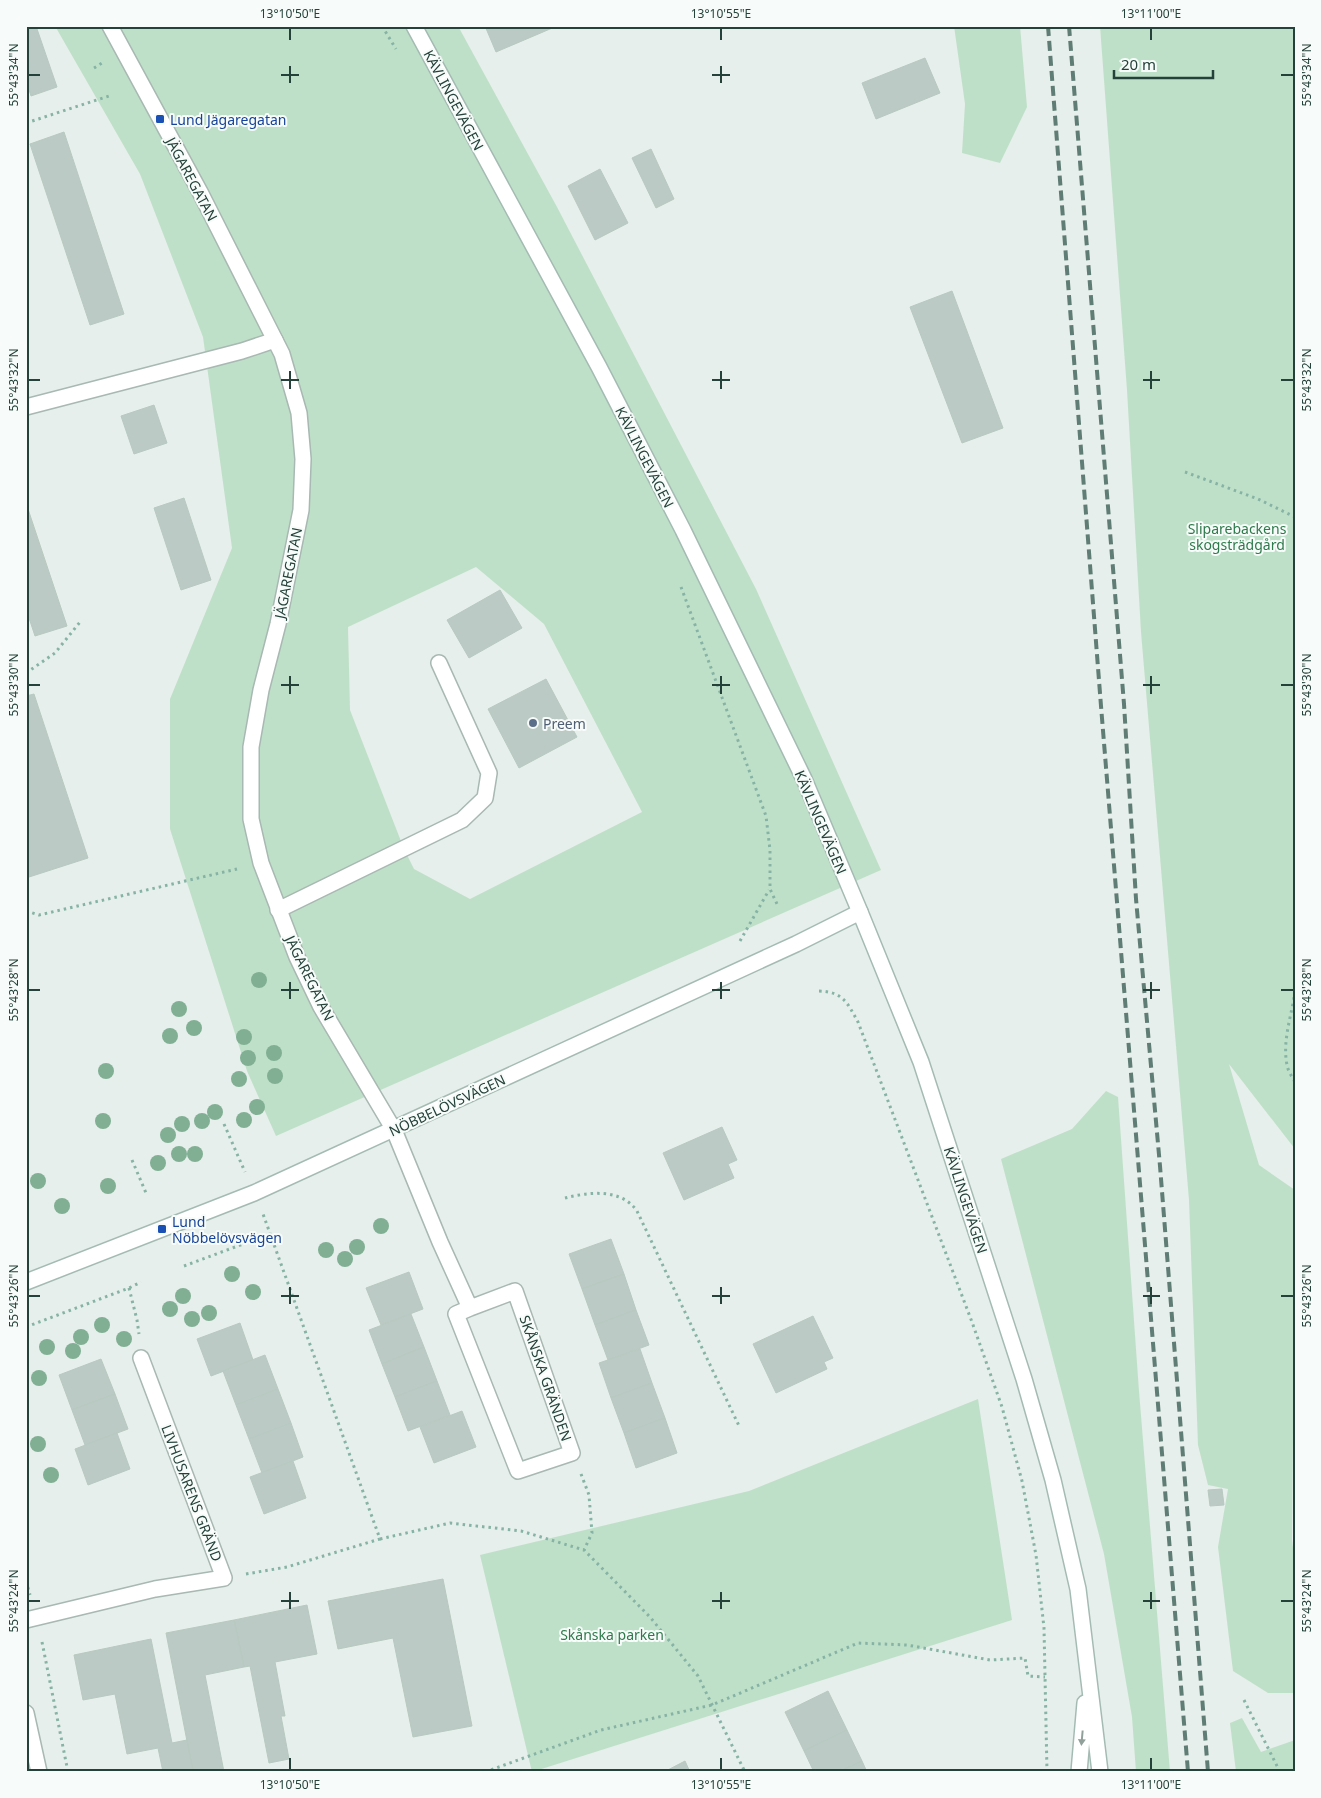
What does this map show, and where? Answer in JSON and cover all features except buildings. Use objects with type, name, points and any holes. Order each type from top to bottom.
[{"type":"street","name":"JÄGAREGATAN","points":[[110,26],[200,192],[282,354],[299,413],[303,459],[301,510],[278,624],[261,690],[251,747],[251,819],[261,863],[297,956],[321,1006],[394,1130]]},
{"type":"street","name":"KÄVLINGEVÄGEN","points":[[414,26],[599,367],[683,530],[804,779],[921,1062],[1024,1379],[1053,1480],[1078,1589],[1100,1772]]},
{"type":"street","points":[[26,407],[275,340]]},
{"type":"street","points":[[278,910],[462,820],[485,798],[489,773],[439,663]]},
{"type":"street","name":"NÖBBELÖVSVÄGEN","points":[[26,1282],[254,1193],[796,944],[860,912]]},
{"type":"street","points":[[394,1130],[440,1242],[470,1308]]},
{"type":"street","name":"SKÅNSKA GRÄNDEN","points":[[515,1290],[572,1453],[518,1471],[456,1314],[470,1308],[515,1290]]},
{"type":"street","name":"LIVHUSARENS GRÄND","points":[[32,1619],[154,1589],[224,1578],[141,1358]]},
{"type":"street","name":"KÄVLINGEVÄGEN","points":[[1079,1772],[1088,1672]]},
{"type":"street","points":[[26,1713],[39,1772]]},
{"type":"path","points":[[382,26],[397,51]]},
{"type":"path","points":[[26,122],[109,96]]},
{"type":"path","points":[[1185,472],[1258,499],[1295,517]]},
{"type":"path","points":[[678,580],[766,816],[770,850],[770,890],[777,904]]},
{"type":"path","points":[[26,673],[55,653],[80,622]]},
{"type":"path","points":[[26,911],[39,915],[261,863]]},
{"type":"path","points":[[739,943],[770,890]]},
{"type":"path","points":[[819,991],[833,992],[848,1003],[858,1022],[972,1322],[1002,1407],[1022,1481],[1036,1555],[1044,1628],[1047,1772]]},
{"type":"path","points":[[1295,991],[1293,1012],[1286,1042],[1287,1066],[1295,1082]]},
{"type":"path","points":[[132,1160],[146,1193]]},
{"type":"path","points":[[565,1198],[584,1193],[599,1193],[617,1196],[631,1203],[637,1211],[740,1428]]},
{"type":"path","points":[[184,1266],[270,1234],[380,1539]]},
{"type":"path","points":[[26,1326],[141,1282]]},
{"type":"path","points":[[129,1288],[137,1320],[141,1358]]},
{"type":"path","points":[[572,1453],[589,1495],[592,1533],[584,1550]]},
{"type":"path","points":[[224,1578],[287,1567],[380,1539],[450,1524],[521,1531],[584,1550],[650,1617],[698,1676],[745,1772]]},
{"type":"path","points":[[26,1581],[32,1619],[68,1772]]},
{"type":"path","points":[[485,1772],[601,1730],[712,1705],[858,1643],[907,1645],[990,1660],[1025,1658],[1028,1676],[1045,1677]]},
{"type":"path","points":[[1244,1700],[1280,1772]]},
{"type":"green space","points":[[55,26],[458,26],[557,207],[756,589],[881,870],[276,1136],[247,1071],[170,829],[170,699],[232,548],[203,337],[140,174]],"holes":[[[476,567],[544,624],[642,812],[470,899],[414,869],[404,849],[350,710],[348,627]]]},
{"type":"green space","points":[[954,26],[1020,26],[1027,107],[1000,163],[962,153],[965,104]]},
{"type":"green space","name":"Sliparebackens skogsträdgård","points":[[1100,26],[1295,26],[1295,1149],[1229,1064],[1259,1165],[1295,1190],[1295,1431],[1293,1432],[1292,1540],[1295,1563],[1295,1693],[1268,1693],[1233,1671],[1218,1547],[1228,1489],[1208,1485],[1198,1445],[1189,1200],[1141,632],[1127,390]]},
{"type":"green space","points":[[1106,1091],[1118,1097],[1139,1391],[1170,1772],[1136,1772],[1132,1717],[1104,1554],[1001,1159],[1072,1129]]},
{"type":"green space","name":"Skånska parken","points":[[978,1399],[1012,1620],[532,1772],[480,1555],[749,1491]]},
{"type":"green space","points":[[1242,1718],[1261,1752],[1295,1740],[1295,1772],[1236,1772],[1230,1723]]},
{"type":"railway","points":[[1048,26],[1101,706],[1188,1772]]},
{"type":"railway","points":[[1069,26],[1124,704],[1136,899],[1160,1166],[1208,1772]]},
{"type":"place","name":"Lund Jägaregatan","points":[[160,119]]},
{"type":"place","name":"Preem","points":[[533,723]]},
{"type":"place","name":"Lund Nöbbelövsvägen","points":[[162,1229]]}]
